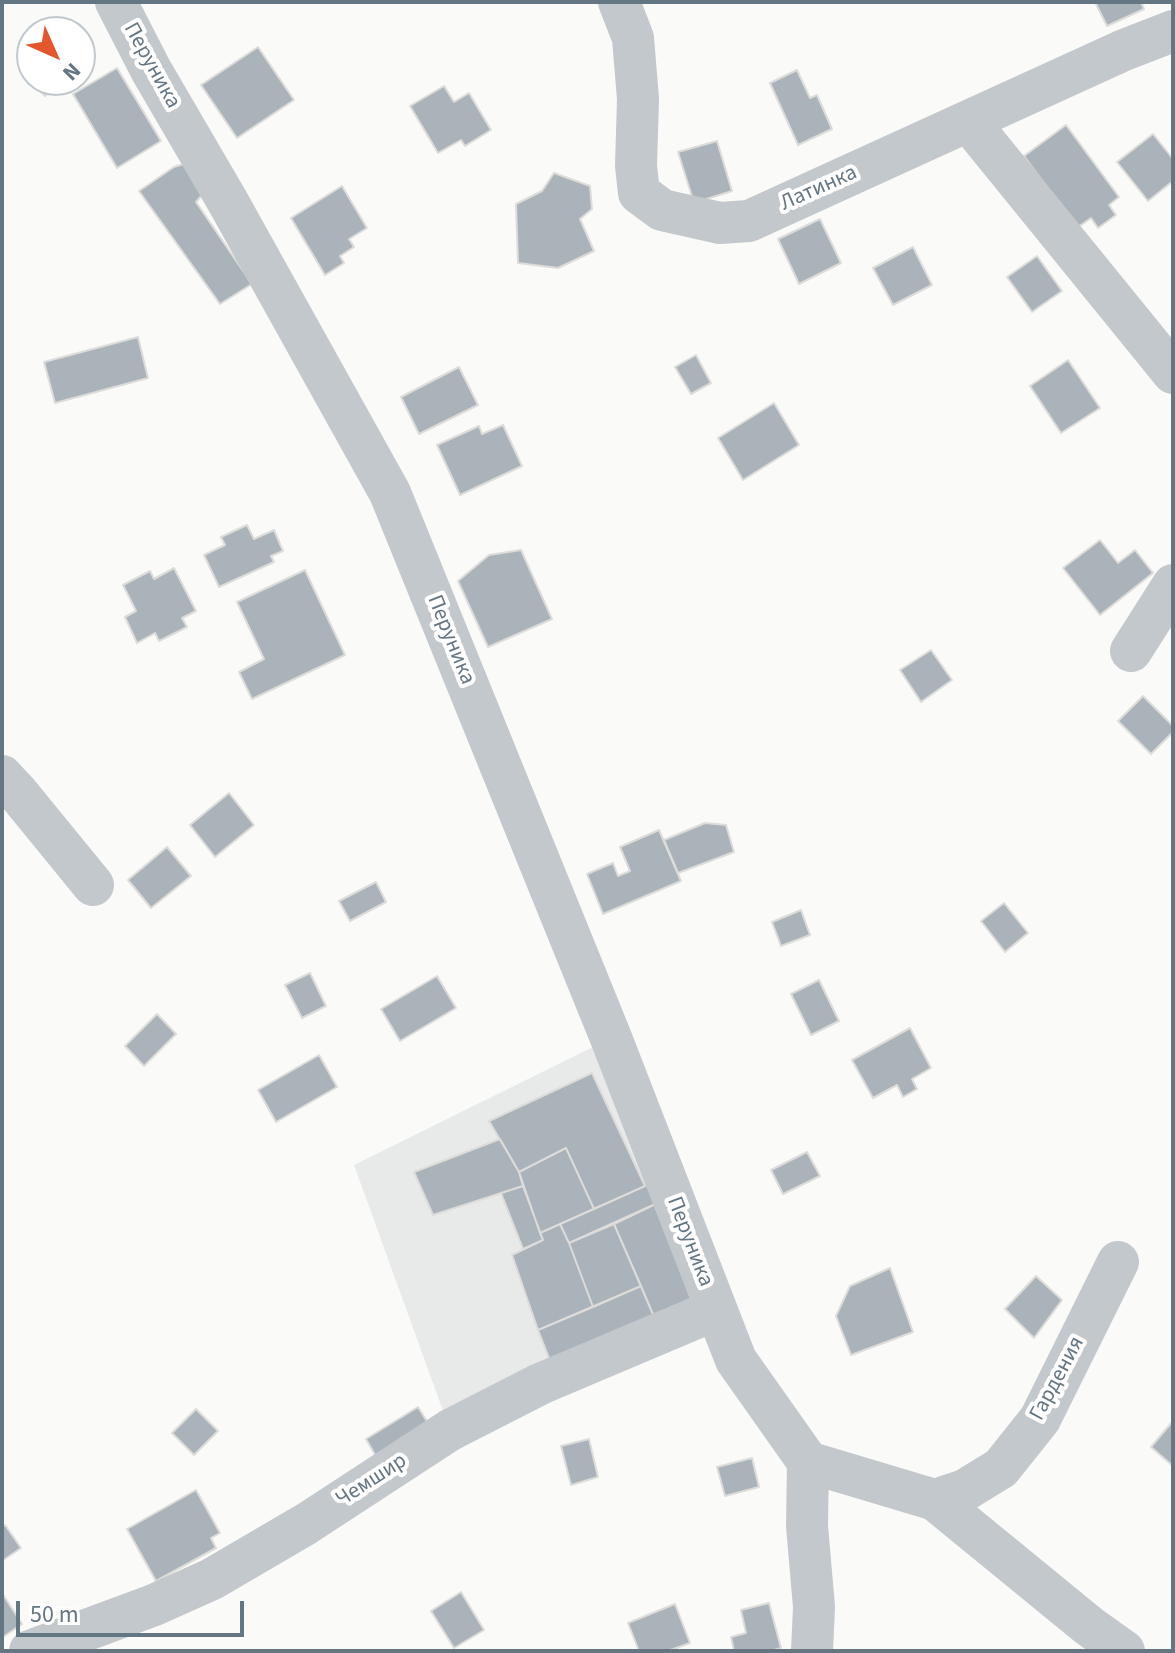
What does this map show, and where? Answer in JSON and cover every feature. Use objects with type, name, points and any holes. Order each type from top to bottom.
[{"type":"street","name":"Перуника","points":[[116,2],[151,70],[390,493],[611,1038],[736,1360],[808,1462]]},
{"type":"street","name":"Латинка","points":[[619,2],[633,38],[638,99],[636,166],[639,193],[662,210],[720,223],[749,221],[1124,50],[1173,31]]},
{"type":"street","points":[[969,122],[1173,373]]},
{"type":"street","points":[[1131,651],[1173,585]]},
{"type":"street","points":[[2,776],[93,885]]},
{"type":"street","name":"Гардения","points":[[935,1500],[965,1490],[1001,1468],[1040,1419],[1118,1262]]},
{"type":"street","name":"Чемшир","points":[[30,1651],[154,1605],[212,1579],[306,1524],[450,1430],[540,1384],[715,1310]]},
{"type":"street","points":[[812,1651],[814,1607],[807,1526],[808,1462],[935,1500],[1124,1651]]},
{"type":"shaded area","points":[[611,1038],[715,1310],[450,1430],[354,1165]]},
{"type":"building","points":[[1095,2],[1141,2],[1144,9],[1107,26]]},
{"type":"building","points":[[258,47],[294,100],[237,138],[201,85]]},
{"type":"building","points":[[117,68],[161,141],[117,168],[74,96],[96,96],[96,80]]},
{"type":"building","points":[[797,70],[810,98],[817,95],[832,129],[798,145],[770,83]]},
{"type":"building","points":[[444,86],[454,102],[469,93],[491,130],[465,146],[461,140],[438,153],[410,106]]},
{"type":"building","points":[[1066,125],[1119,197],[1109,205],[1116,215],[1098,228],[1091,218],[1077,228],[1024,156]]},
{"type":"building","points":[[1153,134],[1173,159],[1173,181],[1148,201],[1117,162]]},
{"type":"building","points":[[717,141],[732,191],[694,203],[678,152]]},
{"type":"building","points":[[187,163],[203,194],[196,202],[252,284],[220,304],[139,191],[174,167]]},
{"type":"building","points":[[554,173],[590,186],[592,209],[580,219],[594,251],[558,268],[518,263],[516,204],[542,191]]},
{"type":"building","points":[[342,186],[367,228],[349,239],[354,247],[340,256],[344,263],[325,275],[291,218]]},
{"type":"building","points":[[820,219],[841,263],[799,284],[778,239]]},
{"type":"building","points":[[913,247],[932,285],[893,305],[873,268]]},
{"type":"building","points":[[1037,256],[1062,291],[1032,312],[1007,277]]},
{"type":"building","points":[[138,337],[148,378],[55,403],[44,362]]},
{"type":"building","points":[[696,355],[711,383],[691,394],[675,367]]},
{"type":"building","points":[[1068,360],[1100,408],[1061,433],[1030,386]]},
{"type":"building","points":[[459,367],[478,405],[419,434],[401,397]]},
{"type":"building","points":[[774,403],[799,445],[743,480],[718,438]]},
{"type":"building","points":[[503,425],[522,466],[460,495],[437,445],[479,426],[482,434]]},
{"type":"building","points":[[247,525],[254,539],[274,530],[283,551],[271,556],[274,562],[219,587],[204,555],[225,545],[221,537]]},
{"type":"building","points":[[1100,540],[1118,563],[1135,550],[1153,573],[1100,615],[1063,568]]},
{"type":"building","points":[[521,550],[552,619],[488,647],[458,581],[489,555]]},
{"type":"building","points":[[174,568],[196,611],[182,618],[187,627],[159,641],[155,633],[137,643],[125,617],[136,611],[123,585],[150,571],[154,579]]},
{"type":"building","points":[[305,570],[345,655],[252,699],[239,672],[264,659],[237,602]]},
{"type":"building","points":[[931,650],[952,680],[921,702],[900,670]]},
{"type":"building","points":[[1143,696],[1173,726],[1173,732],[1151,754],[1118,721]]},
{"type":"building","points":[[229,793],[254,825],[215,857],[190,825]]},
{"type":"building","points":[[705,823],[726,825],[734,852],[678,873],[664,840]]},
{"type":"building","points":[[659,830],[681,881],[603,914],[587,874],[613,863],[618,876],[630,871],[620,847]]},
{"type":"building","points":[[167,847],[191,876],[151,908],[128,880]]},
{"type":"building","points":[[376,882],[386,902],[350,921],[339,901]]},
{"type":"building","points":[[1004,903],[1028,933],[1005,952],[981,921]]},
{"type":"building","points":[[801,910],[810,935],[781,946],[772,922]]},
{"type":"building","points":[[310,973],[326,1006],[302,1018],[285,985]]},
{"type":"building","points":[[437,976],[456,1008],[400,1041],[381,1009]]},
{"type":"building","points":[[819,980],[839,1021],[811,1035],[791,994]]},
{"type":"building","points":[[157,1014],[176,1034],[144,1066],[125,1046]]},
{"type":"building","points":[[910,1028],[931,1068],[912,1079],[917,1089],[903,1097],[897,1085],[873,1098],[852,1060]]},
{"type":"building","points":[[319,1055],[337,1087],[276,1122],[258,1090]]},
{"type":"building","points":[[592,1073],[645,1186],[594,1209],[566,1148],[519,1172],[489,1121]]},
{"type":"building","points":[[500,1139],[519,1172],[523,1186],[433,1215],[414,1172]]},
{"type":"building","points":[[566,1148],[594,1209],[540,1233],[519,1172]]},
{"type":"building","points":[[807,1152],[820,1176],[783,1194],[771,1170]]},
{"type":"building","points":[[654,1182],[662,1201],[569,1243],[560,1224]]},
{"type":"building","points":[[523,1186],[543,1240],[523,1249],[501,1193]]},
{"type":"building","points":[[662,1201],[700,1301],[655,1319],[614,1224]]},
{"type":"building","points":[[560,1224],[593,1307],[538,1330],[512,1255],[543,1240],[540,1233]]},
{"type":"building","points":[[614,1224],[641,1286],[593,1307],[569,1243]]},
{"type":"building","points":[[890,1268],[913,1332],[851,1355],[836,1316],[850,1286]]},
{"type":"building","points":[[1036,1276],[1062,1300],[1034,1338],[1005,1309]]},
{"type":"building","points":[[641,1286],[655,1319],[551,1363],[538,1330]]},
{"type":"building","points":[[418,1407],[433,1431],[380,1463],[366,1439]]},
{"type":"building","points":[[196,1409],[218,1431],[194,1455],[172,1433]]},
{"type":"building","points":[[1173,1421],[1173,1466],[1151,1447]]},
{"type":"building","points":[[589,1439],[598,1477],[571,1485],[561,1446]]},
{"type":"building","points":[[752,1458],[759,1487],[725,1496],[717,1467]]},
{"type":"building","points":[[196,1490],[220,1533],[211,1538],[216,1548],[156,1581],[127,1529]]},
{"type":"building","points":[[5,1525],[21,1548],[2,1561],[2,1527]]},
{"type":"building","points":[[461,1592],[484,1630],[454,1648],[431,1611]]},
{"type":"building","points":[[2,1593],[22,1624],[3,1637],[2,1636]]},
{"type":"building","points":[[769,1603],[781,1648],[734,1651],[731,1637],[746,1633],[741,1610]]},
{"type":"building","points":[[675,1604],[690,1643],[668,1651],[639,1651],[628,1623]]}]
